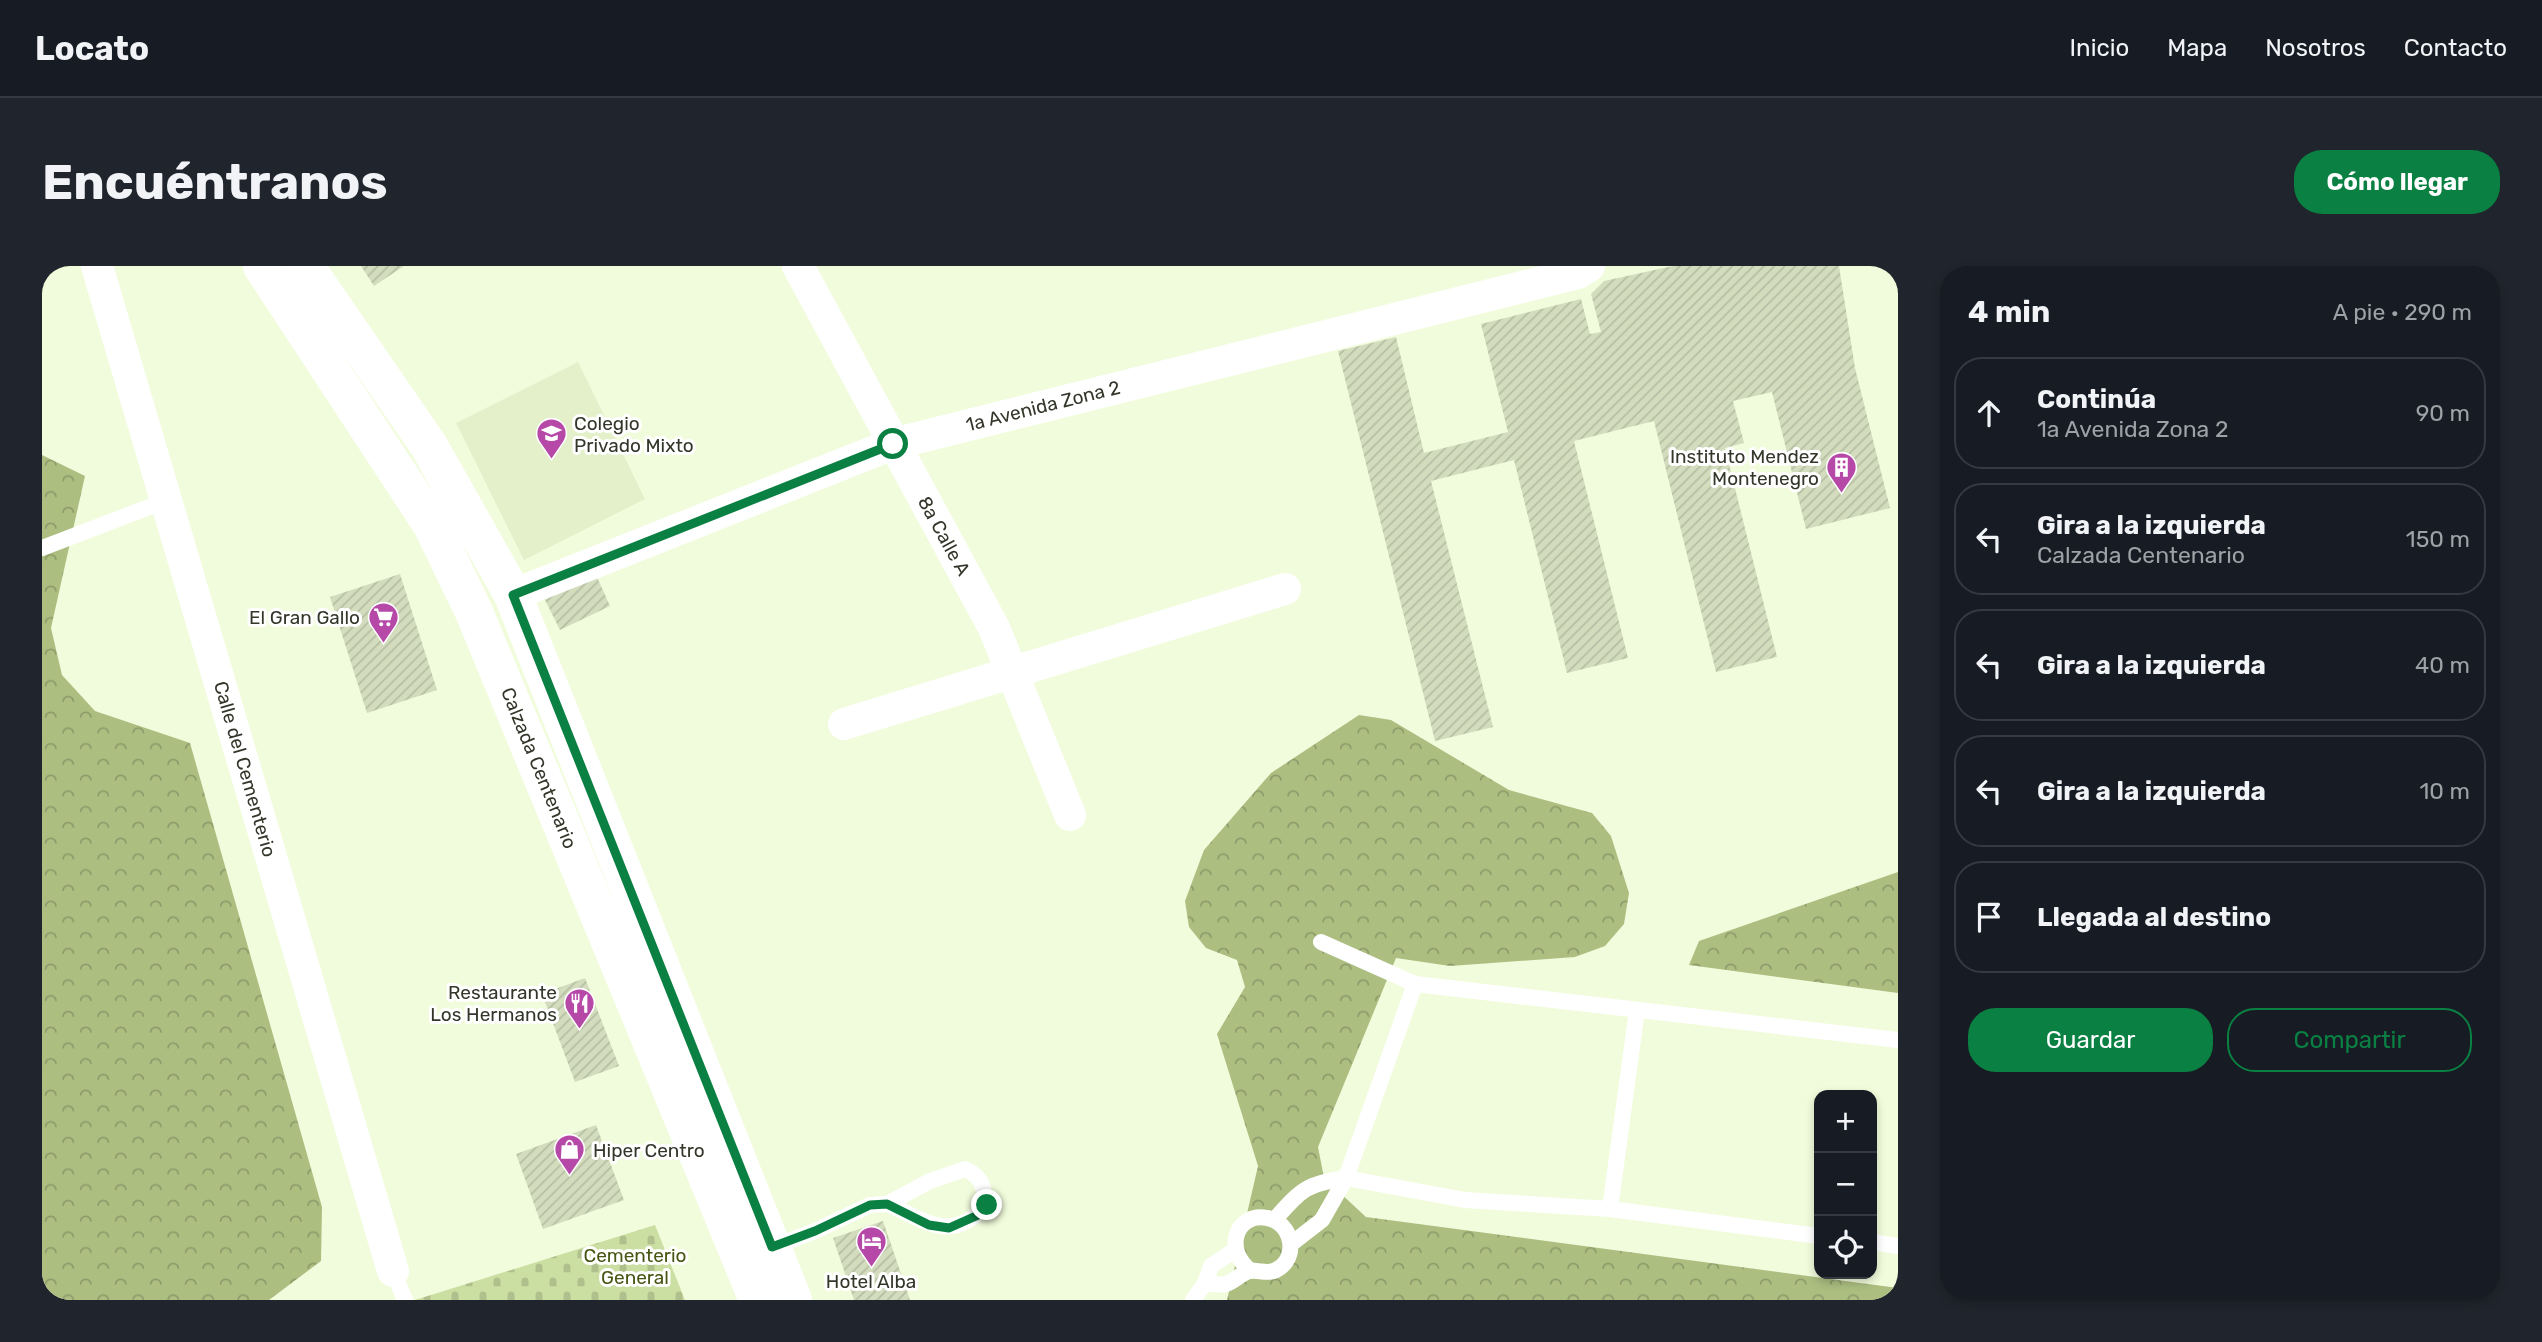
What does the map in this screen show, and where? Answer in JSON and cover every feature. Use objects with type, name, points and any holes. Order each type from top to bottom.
[{"type":"main road","name":"Calzada Centenario","points":[[305,266],[429,446],[513,595],[793,1300]]},
{"type":"main road","name":"Calzada Centenario","points":[[264,267],[432,525],[468,599],[758,1300]]},
{"type":"street","name":"Calle del Cementerio","points":[[97,266],[393,1271]]},
{"type":"street","name":"8a Calle A","points":[[798,266],[994,628],[1070,815]]},
{"type":"street","name":"1a Avenida Zona 2","points":[[513,595],[893,444],[1578,273],[1589,266]]},
{"type":"street","points":[[844,724],[1285,589]]},
{"type":"lane","points":[[42,548],[165,501]]},
{"type":"lane","points":[[1321,942],[1415,985],[1898,1040]]},
{"type":"lane","points":[[1291,1244],[1322,1220],[1346,1178],[1415,985]]},
{"type":"lane","points":[[1610,1209],[1637,1010]]},
{"type":"lane","points":[[772,1247],[815,1231],[870,1205],[887,1204],[930,1181],[965,1169],[976,1174],[984,1187],[987,1205],[976,1216],[949,1228],[929,1225],[887,1204]]},
{"type":"lane","points":[[1275,1219],[1300,1191],[1346,1178],[1465,1200],[1610,1209],[1814,1235]]},
{"type":"lane","points":[[1260,1217],[1275,1219],[1286,1229],[1291,1244],[1288,1258],[1279,1269],[1265,1273],[1251,1270],[1240,1263],[1235,1250],[1237,1235],[1246,1222],[1260,1217]]},
{"type":"lane","points":[[1877,1243],[1898,1246]]},
{"type":"lane","points":[[1193,1300],[1205,1283],[1211,1266],[1235,1250]]},
{"type":"lane","points":[[1205,1283],[1226,1284],[1251,1270]]},
{"type":"lane","points":[[393,1271],[405,1300]]},
{"type":"shaded area","name":"Colegio Privado Mixto","points":[[578,362],[645,499],[524,560],[456,423]]},
{"type":"green space","points":[[42,455],[85,476],[51,628],[62,675],[95,711],[190,743],[322,1207],[321,1261],[269,1300],[42,1300]]},
{"type":"green space","points":[[1359,715],[1391,720],[1509,790],[1592,813],[1611,836],[1629,893],[1624,924],[1605,946],[1575,957],[1450,966],[1396,958],[1318,1147],[1324,1178],[1366,1217],[1814,1277],[1814,1279],[1898,1288],[1898,1300],[1227,1300],[1258,1166],[1217,1034],[1245,987],[1237,960],[1206,948],[1189,927],[1185,901],[1204,850],[1271,773]]},
{"type":"green space","points":[[1898,872],[1898,993],[1689,965],[1699,941]]},
{"type":"green space","name":"Cementerio General","points":[[655,1225],[685,1300],[415,1300]]},
{"type":"building","points":[[361,266],[404,266],[374,286]]},
{"type":"building","name":"Instituto Mendez Montenegro","points":[[1673,266],[1839,266],[1855,368],[1890,508],[1806,529],[1772,392],[1733,401],[1744,443],[1725,448],[1777,657],[1716,672],[1654,421],[1574,441],[1628,658],[1567,673],[1514,460],[1431,481],[1493,727],[1435,741],[1338,351],[1396,337],[1424,453],[1508,432],[1481,324],[1581,299],[1590,334],[1601,332],[1591,294],[1604,281]]},
{"type":"building","points":[[593,568],[610,606],[560,630],[544,598]]},
{"type":"building","name":"El Gran Gallo","points":[[400,574],[437,690],[367,713],[330,597]]},
{"type":"building","name":"Restaurante Los Hermanos","points":[[585,978],[619,1066],[575,1082],[542,994]]},
{"type":"building","name":"Hiper Centro","points":[[596,1125],[624,1200],[543,1229],[516,1154]]},
{"type":"building","name":"Hotel Alba","points":[[883,1221],[910,1300],[854,1300],[833,1238]]},
{"type":"place","name":"Colegio Privado Mixto","points":[[551,461]]},
{"type":"place","name":"Instituto Mendez Montenegro","points":[[1842,494]]},
{"type":"place","name":"El Gran Gallo","points":[[383,644]]},
{"type":"place","name":"Restaurante Los Hermanos","points":[[580,1030]]},
{"type":"place","name":"Hiper Centro","points":[[570,1177]]},
{"type":"place","name":"Hotel Alba","points":[[871,1269]]},
{"type":"route","points":[[893,444],[513,595],[772,1247],[815,1231],[870,1205],[887,1204],[929,1225],[949,1228],[976,1216],[987,1205]]}]
